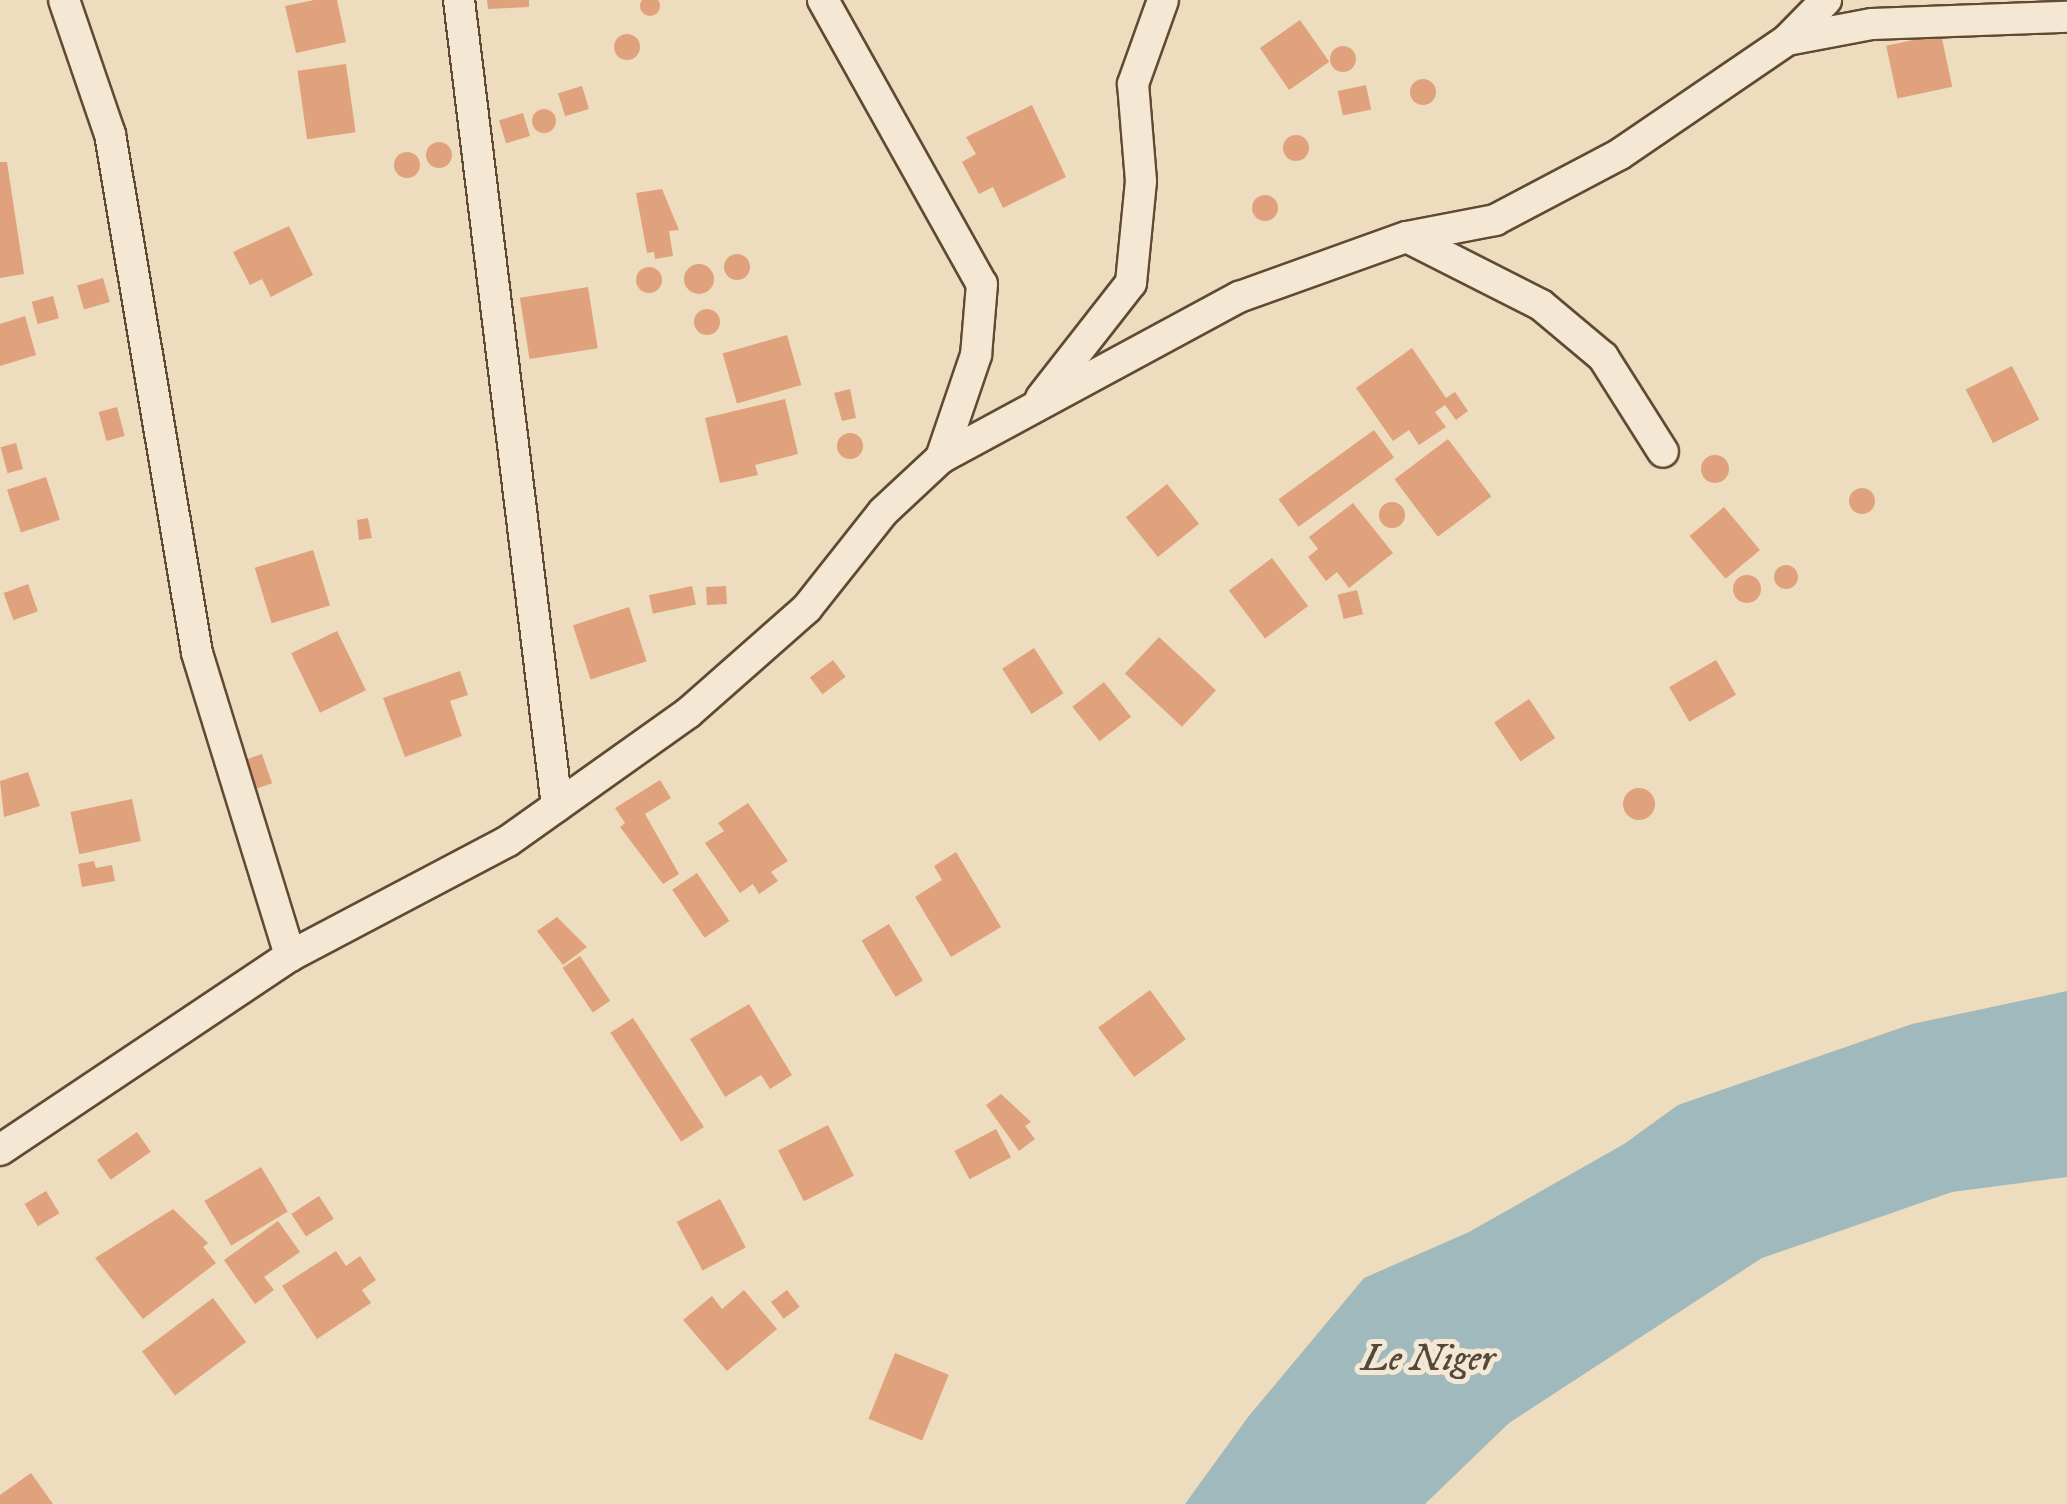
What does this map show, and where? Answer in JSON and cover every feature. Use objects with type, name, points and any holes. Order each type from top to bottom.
[{"type":"street","points":[[64,0],[110,134],[197,653],[290,956]]},
{"type":"street","points":[[459,0],[557,806]]},
{"type":"street","points":[[823,0],[982,284],[976,354],[941,458]]},
{"type":"street","points":[[1033,408],[1130,283],[1141,181],[1133,84],[1163,0]]},
{"type":"street","points":[[0,1150],[290,956],[508,841],[688,712],[807,608],[883,512],[941,458],[1239,297],[1406,237],[1495,220],[1620,154],[1787,40],[1826,0]]},
{"type":"street","points":[[1787,40],[1872,24],[2067,17]]},
{"type":"street","points":[[1406,237],[1541,305],[1603,357],[1663,452]]},
{"type":"water","name":"Le Niger","points":[[2067,991],[2067,1177],[1952,1192],[1762,1258],[1509,1423],[1425,1504],[1185,1504],[1248,1417],[1364,1278],[1469,1232],[1624,1144],[1678,1105],[1912,1024]]},
{"type":"building","points":[[650,-4],[660,6],[650,16],[640,6]]},
{"type":"building","points":[[337,0],[346,42],[296,53],[285,6]]},
{"type":"building","points":[[487,0],[529,0],[529,7],[488,9]]},
{"type":"building","points":[[1300,20],[1329,62],[1289,90],[1260,48]]},
{"type":"building","points":[[627,34],[636,38],[640,47],[636,56],[627,60],[618,56],[614,47],[618,38]]},
{"type":"building","points":[[1941,34],[1952,87],[1897,98],[1886,46]]},
{"type":"building","points":[[1343,46],[1352,50],[1356,59],[1352,68],[1343,72],[1334,68],[1330,59],[1334,50]]},
{"type":"building","points":[[346,64],[356,132],[307,139],[297,71]]},
{"type":"building","points":[[1423,79],[1432,83],[1436,92],[1432,101],[1423,105],[1414,101],[1410,92],[1414,83]]},
{"type":"building","points":[[1366,85],[1371,109],[1343,115],[1338,91]]},
{"type":"building","points":[[582,86],[589,109],[565,116],[558,93]]},
{"type":"building","points":[[1032,105],[1066,177],[1003,208],[993,187],[979,194],[962,162],[976,154],[966,137]]},
{"type":"building","points":[[544,109],[553,112],[553,130],[544,133],[535,130],[532,121],[535,112]]},
{"type":"building","points":[[523,113],[530,136],[506,143],[499,120]]},
{"type":"building","points":[[1296,135],[1305,139],[1309,148],[1305,157],[1296,161],[1287,157],[1283,148],[1287,139]]},
{"type":"building","points":[[439,142],[448,146],[452,155],[448,164],[439,168],[430,164],[426,155],[430,146]]},
{"type":"building","points":[[407,152],[416,156],[420,165],[416,174],[407,178],[398,174],[394,165],[398,156]]},
{"type":"building","points":[[0,162],[7,162],[24,274],[0,278]]},
{"type":"building","points":[[662,189],[679,230],[669,231],[673,256],[655,259],[654,252],[647,253],[636,193]]},
{"type":"building","points":[[1265,195],[1274,199],[1278,208],[1274,217],[1265,221],[1256,217],[1252,208],[1256,199]]},
{"type":"building","points":[[289,226],[313,275],[271,297],[262,279],[250,285],[233,252]]},
{"type":"building","points":[[737,254],[746,258],[750,267],[746,276],[737,280],[728,276],[724,267],[728,258]]},
{"type":"building","points":[[699,264],[710,268],[714,279],[710,290],[699,294],[688,290],[684,279],[688,268]]},
{"type":"building","points":[[649,267],[658,271],[662,280],[658,289],[649,293],[640,289],[636,280],[640,271]]},
{"type":"building","points":[[103,278],[110,302],[84,309],[77,285]]},
{"type":"building","points":[[588,287],[598,348],[530,359],[520,298]]},
{"type":"building","points":[[53,296],[59,318],[38,324],[32,302]]},
{"type":"building","points":[[707,309],[716,313],[720,322],[716,331],[707,335],[698,331],[694,322],[698,313]]},
{"type":"building","points":[[25,316],[36,355],[0,366],[0,324]]},
{"type":"building","points":[[787,335],[801,385],[737,403],[723,353]]},
{"type":"building","points":[[1412,348],[1446,398],[1455,392],[1468,411],[1456,420],[1445,405],[1435,412],[1446,427],[1419,445],[1409,430],[1393,441],[1356,388]]},
{"type":"building","points":[[2012,366],[2039,419],[1993,443],[1966,390]]},
{"type":"building","points":[[850,389],[856,418],[842,421],[834,393]]},
{"type":"building","points":[[785,399],[798,454],[755,465],[758,475],[720,483],[705,418]]},
{"type":"building","points":[[117,407],[125,436],[106,441],[99,412]]},
{"type":"building","points":[[1374,430],[1394,458],[1299,527],[1279,499]]},
{"type":"building","points":[[850,433],[859,437],[863,446],[859,455],[850,459],[841,455],[837,446],[841,437]]},
{"type":"building","points":[[1448,439],[1491,497],[1438,537],[1394,479]]},
{"type":"building","points":[[16,443],[23,469],[8,473],[1,447]]},
{"type":"building","points":[[1715,455],[1725,459],[1729,469],[1725,479],[1715,483],[1705,479],[1701,469],[1705,459]]},
{"type":"building","points":[[46,477],[60,520],[21,532],[7,490]]},
{"type":"building","points":[[1167,484],[1199,524],[1158,557],[1126,517]]},
{"type":"building","points":[[1862,488],[1871,492],[1875,501],[1871,510],[1862,514],[1853,510],[1849,501],[1853,492]]},
{"type":"building","points":[[1392,502],[1401,506],[1405,515],[1401,524],[1392,528],[1383,524],[1379,515],[1383,506]]},
{"type":"building","points":[[1353,503],[1393,553],[1349,588],[1337,572],[1326,581],[1308,557],[1318,549],[1309,537]]},
{"type":"building","points":[[1724,507],[1760,550],[1726,579],[1690,536]]},
{"type":"building","points":[[368,518],[372,538],[359,540],[357,520]]},
{"type":"building","points":[[313,550],[330,605],[272,623],[255,568]]},
{"type":"building","points":[[1272,558],[1308,606],[1265,638],[1229,590]]},
{"type":"building","points":[[1786,565],[1795,568],[1795,586],[1786,589],[1777,586],[1774,577],[1777,568]]},
{"type":"building","points":[[1747,575],[1757,579],[1761,589],[1757,599],[1747,603],[1737,599],[1733,589],[1737,579]]},
{"type":"building","points":[[28,584],[38,611],[13,620],[4,593]]},
{"type":"building","points":[[692,586],[696,605],[653,614],[649,595]]},
{"type":"building","points":[[726,586],[727,604],[707,605],[706,587]]},
{"type":"building","points":[[1357,590],[1363,614],[1344,619],[1338,595]]},
{"type":"building","points":[[629,607],[647,661],[591,679],[573,625]]},
{"type":"building","points":[[337,631],[366,690],[320,713],[291,653]]},
{"type":"building","points":[[1159,637],[1216,690],[1182,727],[1125,674]]},
{"type":"building","points":[[1034,648],[1063,693],[1032,714],[1002,669]]},
{"type":"building","points":[[833,660],[846,677],[822,694],[810,677]]},
{"type":"building","points":[[1716,660],[1736,695],[1689,722],[1669,687]]},
{"type":"building","points":[[460,671],[468,695],[450,701],[462,736],[405,757],[383,698]]},
{"type":"building","points":[[1104,682],[1131,717],[1100,741],[1072,707]]},
{"type":"building","points":[[1529,699],[1555,738],[1520,761],[1494,722]]},
{"type":"building","points":[[262,754],[272,783],[251,790],[241,761]]},
{"type":"building","points":[[28,772],[40,806],[4,817],[0,781]]},
{"type":"building","points":[[660,780],[671,798],[645,814],[679,874],[663,884],[620,827],[625,823],[615,808]]},
{"type":"building","points":[[1639,788],[1650,793],[1655,804],[1650,815],[1639,820],[1628,815],[1623,804],[1628,793]]},
{"type":"building","points":[[132,799],[141,841],[79,854],[70,812]]},
{"type":"building","points":[[748,803],[788,861],[771,872],[778,881],[759,894],[753,884],[740,893],[705,843],[724,831],[718,823]]},
{"type":"building","points":[[956,852],[1001,927],[951,957],[915,897],[942,880],[934,866]]},
{"type":"building","points":[[94,861],[96,868],[112,865],[115,881],[82,887],[78,864]]},
{"type":"building","points":[[697,873],[729,921],[705,938],[672,890]]},
{"type":"building","points":[[557,917],[587,947],[563,965],[537,931]]},
{"type":"building","points":[[889,924],[923,981],[896,997],[862,940]]},
{"type":"building","points":[[580,956],[610,1001],[593,1013],[563,968]]},
{"type":"building","points":[[1150,990],[1186,1039],[1134,1077],[1098,1028]]},
{"type":"building","points":[[749,1004],[792,1075],[770,1089],[761,1075],[725,1097],[690,1039]]},
{"type":"building","points":[[633,1018],[704,1127],[681,1142],[610,1033]]},
{"type":"building","points":[[1001,1094],[1031,1122],[1025,1126],[1035,1139],[1019,1151],[986,1105]]},
{"type":"building","points":[[828,1125],[854,1176],[804,1201],[778,1150]]},
{"type":"building","points":[[996,1129],[1011,1157],[970,1179],[955,1151]]},
{"type":"building","points":[[137,1132],[151,1152],[111,1180],[97,1160]]},
{"type":"building","points":[[261,1167],[288,1212],[231,1246],[204,1201]]},
{"type":"building","points":[[46,1191],[59,1213],[38,1226],[25,1204]]},
{"type":"building","points":[[319,1196],[334,1219],[306,1237],[291,1214]]},
{"type":"building","points":[[720,1199],[746,1248],[703,1271],[677,1222]]},
{"type":"building","points":[[173,1209],[208,1243],[203,1247],[216,1263],[143,1319],[95,1258]]},
{"type":"building","points":[[278,1221],[300,1252],[264,1277],[274,1290],[255,1304],[224,1260]]},
{"type":"building","points":[[336,1251],[346,1266],[360,1256],[376,1280],[362,1290],[371,1303],[317,1339],[282,1286]]},
{"type":"building","points":[[744,1290],[777,1329],[727,1371],[683,1320],[712,1296],[722,1309]]},
{"type":"building","points":[[787,1290],[800,1307],[784,1319],[771,1302]]},
{"type":"building","points":[[213,1298],[246,1342],[175,1395],[142,1352]]},
{"type":"building","points":[[895,1353],[949,1375],[922,1441],[868,1419]]},
{"type":"building","points":[[31,1473],[53,1504],[0,1504],[0,1495]]}]
